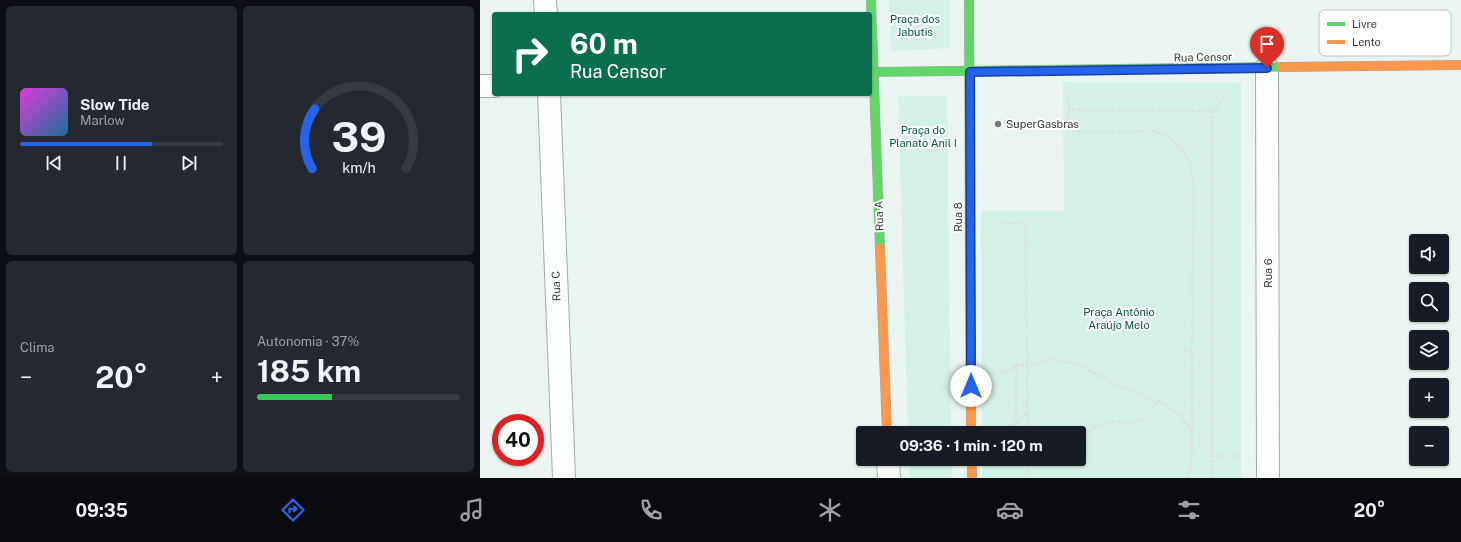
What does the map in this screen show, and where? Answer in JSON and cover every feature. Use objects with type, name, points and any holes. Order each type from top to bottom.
[{"type":"street","points":[[545,0],[546,12]]},
{"type":"street","name":"Rua A","points":[[871,0],[871,12]]},
{"type":"street","name":"Rua 8","points":[[969,0],[971,426]]},
{"type":"street","name":"Rua Censor","points":[[872,72],[1461,65]]},
{"type":"street","name":"Rua 6","points":[[1267,68],[1268,478]]},
{"type":"street","name":"Rua A","points":[[872,72],[887,426]]},
{"type":"street","points":[[480,86],[492,86]]},
{"type":"street","name":"Rua C","points":[[549,96],[564,478]]},
{"type":"street","points":[[888,466],[889,478]]},
{"type":"street","points":[[972,466],[972,478]]},
{"type":"path","points":[[1211,478],[1212,111],[1231,92]]},
{"type":"path","points":[[1069,95],[1069,132],[1152,131],[1172,139],[1188,160],[1193,177],[1194,188],[1192,432],[1191,461],[1188,478]]},
{"type":"path","points":[[1069,110],[1212,111]]},
{"type":"path","points":[[992,223],[1026,223],[1028,365],[1027,426]]},
{"type":"path","points":[[1181,350],[1192,351]]},
{"type":"path","points":[[996,362],[1005,372],[1016,365],[1028,365],[1054,359],[1079,364],[1121,388],[1157,401],[1171,408],[1184,420],[1192,432]]},
{"type":"path","points":[[1016,365],[1016,423]]},
{"type":"path","points":[[1086,433],[1102,424],[1110,422],[1128,424],[1143,420],[1157,401]]},
{"type":"path","points":[[1011,426],[1027,413]]},
{"type":"path","points":[[1212,456],[1241,456]]},
{"type":"path","points":[[1028,466],[1029,474],[1032,478]]},
{"type":"green space","name":"Praça dos Jabutis","points":[[889,0],[950,0],[950,48],[891,51]]},
{"type":"green space","name":"Praça Antônio Araújo Melo","points":[[1063,82],[1241,83],[1241,478],[982,478],[982,466],[1086,466],[1086,426],[982,426],[981,211],[1064,211]]},
{"type":"green space","name":"Praça do Planato Anil I","points":[[898,96],[947,96],[951,426],[908,426]]},
{"type":"green space","points":[[909,466],[952,466],[952,478],[909,478]]},
{"type":"traffic: fast","points":[[871,0],[871,12]]},
{"type":"traffic: fast","points":[[969,0],[970,259]]},
{"type":"traffic: fast","points":[[872,28],[880,248]]},
{"type":"traffic: fast","points":[[872,72],[1281,67]]},
{"type":"traffic: slow","points":[[1281,67],[1461,65]]},
{"type":"traffic: slow","points":[[880,248],[887,426]]},
{"type":"traffic: slow","points":[[970,259],[971,426]]},
{"type":"traffic: slow","points":[[972,466],[972,478]]},
{"type":"place","name":"SuperGasbras","points":[[998,124]]},
{"type":"route","points":[[971,386],[970,72],[1267,68]]}]
